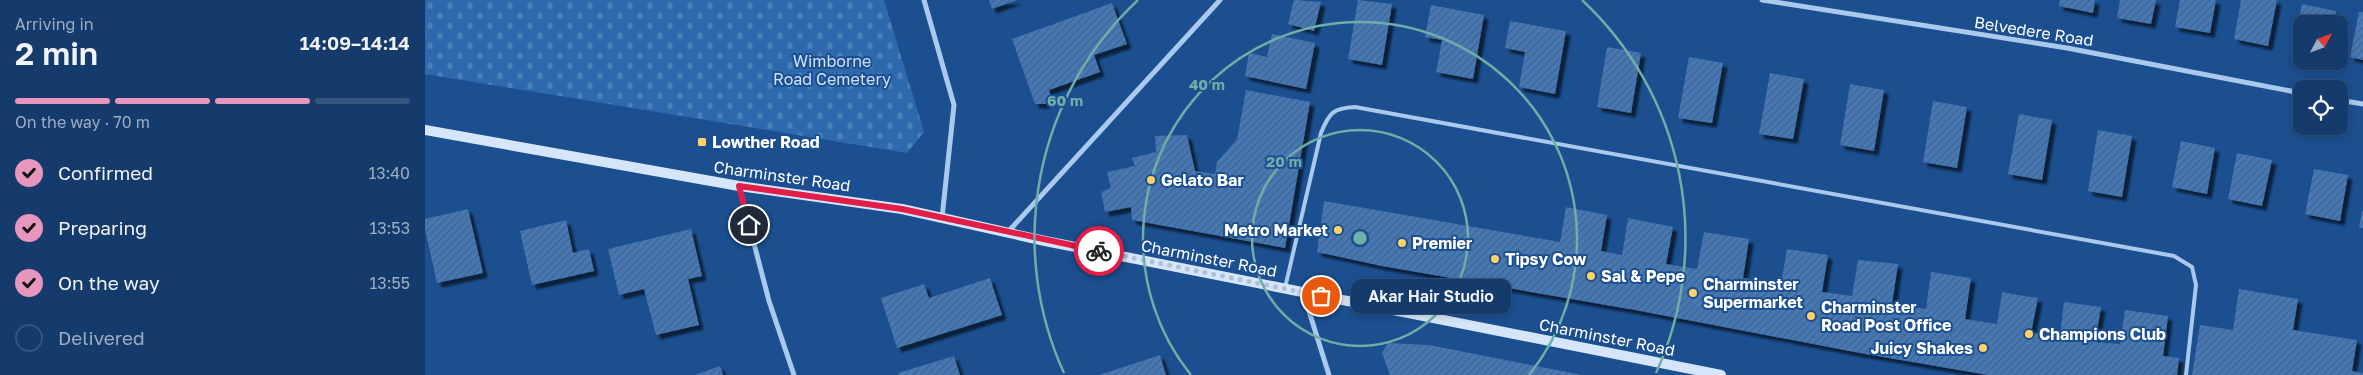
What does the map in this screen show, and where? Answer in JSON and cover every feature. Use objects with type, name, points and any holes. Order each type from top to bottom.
[{"type":"main road","name":"Charminster Road","points":[[425,130],[739,186],[902,209],[1007,233],[1721,375]]},
{"type":"street","points":[[924,0],[954,105],[942,218]]},
{"type":"street","points":[[1007,233],[1220,0]]},
{"type":"street","name":"Belvedere Road","points":[[1762,0],[2067,48],[2293,91]]},
{"type":"street","points":[[2348,102],[2363,104]]},
{"type":"street","points":[[739,186],[769,301],[794,375]]},
{"type":"street","points":[[1303,292],[1329,375]]},
{"type":"lane","points":[[1284,289],[1321,133],[1327,117],[1339,107],[1355,107],[2174,256],[2193,266],[2196,285],[2186,375]]},
{"type":"green space","name":"Wimborne Road Cemetery","points":[[425,0],[884,0],[924,132],[907,153],[425,74]]},
{"type":"building","points":[[989,0],[1017,0],[992,9]]},
{"type":"building","points":[[1294,0],[1321,2],[1314,31],[1288,24]]},
{"type":"building","points":[[1358,0],[1392,4],[1382,65],[1348,59]]},
{"type":"building","points":[[2060,0],[2095,0],[2093,13],[2059,6]]},
{"type":"building","points":[[2120,0],[2156,0],[2151,24],[2117,18]]},
{"type":"building","points":[[2180,0],[2216,0],[2210,33],[2175,27]]},
{"type":"building","points":[[2241,0],[2277,0],[2268,46],[2234,39]]},
{"type":"building","points":[[1112,3],[1127,44],[1094,55],[1100,72],[1049,90],[1051,97],[1045,104],[1035,104],[1012,39]]},
{"type":"building","points":[[2302,4],[2336,11],[2335,15],[2300,15]]},
{"type":"building","points":[[1431,5],[1484,15],[1473,79],[1436,72],[1442,40],[1425,37]]},
{"type":"building","points":[[2359,12],[2363,12],[2363,60],[2350,57]]},
{"type":"building","points":[[1510,21],[1566,31],[1555,94],[1519,87],[1525,52],[1505,48]]},
{"type":"building","points":[[1272,34],[1315,43],[1306,89],[1245,76],[1249,53],[1267,57]]},
{"type":"building","points":[[1607,47],[1641,53],[1631,113],[1597,107]]},
{"type":"building","points":[[1689,57],[1723,63],[1712,123],[1678,118]]},
{"type":"building","points":[[1770,73],[1804,79],[1793,139],[1759,134]]},
{"type":"building","points":[[1850,84],[1884,90],[1874,151],[1840,145]]},
{"type":"building","points":[[1246,90],[1310,102],[1285,248],[1132,220],[1131,207],[1105,212],[1101,192],[1111,188],[1107,172],[1135,166],[1132,158],[1156,152],[1155,136],[1187,135],[1195,171],[1215,174],[1217,162],[1237,139]]},
{"type":"building","points":[[1933,101],[1967,107],[1957,168],[1923,162]]},
{"type":"building","points":[[2019,114],[2052,120],[2042,180],[2008,174]]},
{"type":"building","points":[[2098,130],[2132,136],[2122,197],[2088,191]]},
{"type":"building","points":[[2181,141],[2215,148],[2207,194],[2172,187]]},
{"type":"building","points":[[2237,153],[2272,160],[2262,206],[2228,199]]},
{"type":"building","points":[[2314,169],[2348,175],[2340,221],[2305,214]]},
{"type":"building","points":[[1324,201],[1560,242],[1566,207],[1607,215],[1601,251],[1622,255],[1628,218],[1673,227],[1666,264],[1697,269],[1704,232],[1749,239],[1743,278],[1781,283],[1787,249],[1828,255],[1822,292],[1852,296],[1858,260],[1898,264],[1892,304],[1926,309],[1931,272],[1971,278],[1965,319],[1997,324],[2002,292],[2038,298],[2031,333],[2060,336],[2064,302],[2101,307],[2095,342],[2120,344],[2125,310],[2168,316],[2163,356],[2179,358],[2177,375],[1988,375],[1382,266],[1317,252]]},
{"type":"building","points":[[468,209],[483,273],[437,283],[425,229],[425,219]]},
{"type":"building","points":[[2362,211],[2363,228],[2359,228]]},
{"type":"building","points":[[566,220],[573,253],[589,249],[594,271],[532,285],[520,231]]},
{"type":"building","points":[[691,229],[702,276],[688,279],[699,325],[656,335],[644,289],[619,295],[608,249]]},
{"type":"building","points":[[990,278],[1002,315],[897,348],[881,298],[924,284],[929,298]]},
{"type":"building","points":[[2239,289],[2298,299],[2293,330],[2357,340],[2352,371],[2363,373],[2363,375],[2192,375],[2200,325],[2233,330]]},
{"type":"building","points":[[1388,343],[1429,345],[1582,375],[1390,375],[1382,353]]},
{"type":"building","points":[[1160,355],[1166,375],[1099,375]]},
{"type":"building","points":[[954,356],[960,375],[898,375],[898,373]]},
{"type":"building","points":[[720,366],[723,375],[695,375]]},
{"type":"way so far","points":[[1099,251],[1321,296]]},
{"type":"place","name":"Lowther Road","points":[[702,142]]},
{"type":"place","name":"Gelato Bar","points":[[1151,180]]},
{"type":"place","name":"Metro Market","points":[[1338,230]]},
{"type":"place","name":"Premier","points":[[1402,243]]},
{"type":"place","name":"Tipsy Cow","points":[[1495,259]]},
{"type":"place","name":"Sal & Pepe","points":[[1591,276]]},
{"type":"place","name":"Charminster Supermarket","points":[[1693,293]]},
{"type":"place","name":"Akar Hair Studio","points":[[1321,296]]},
{"type":"place","name":"Charminster Road Post Office","points":[[1811,316]]},
{"type":"place","name":"Champions Club","points":[[2029,334]]},
{"type":"place","name":"Juicy Shakes","points":[[1983,348]]},
{"type":"route","points":[[749,225],[739,186],[902,209],[1007,233],[1099,251]]}]
